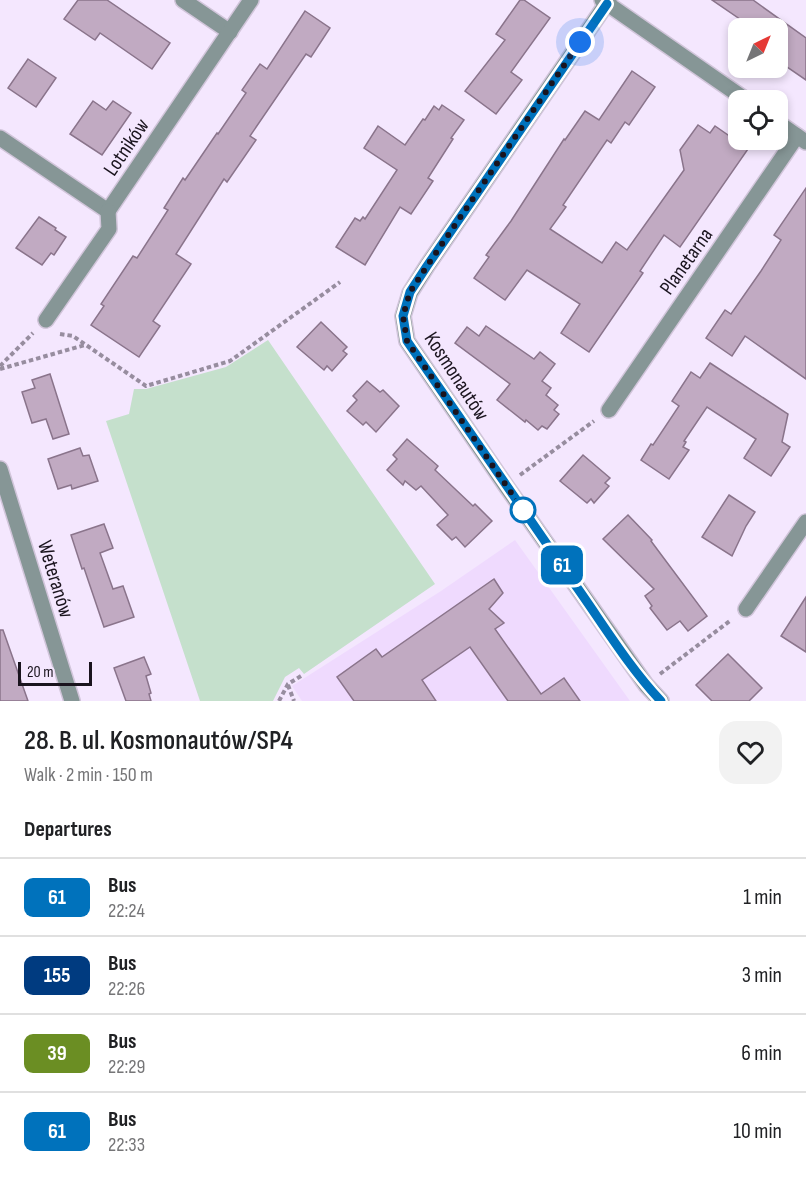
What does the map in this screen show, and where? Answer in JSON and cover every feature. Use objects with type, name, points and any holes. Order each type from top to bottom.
[{"type":"street","points":[[183,0],[230,32]]},
{"type":"street","name":"Lotników","points":[[0,138],[108,211],[251,0]]},
{"type":"street","points":[[606,1],[732,90]]},
{"type":"street","name":"Kosmonautów","points":[[606,1],[410,292],[403,316],[407,341],[646,685],[661,701]]},
{"type":"street","points":[[788,129],[802,139]]},
{"type":"street","name":"Planetarna","points":[[609,410],[802,139]]},
{"type":"street","points":[[46,320],[109,229],[108,211]]},
{"type":"street","name":"Weteranów","points":[[0,469],[72,701]]},
{"type":"street","points":[[746,609],[806,522]]},
{"type":"path","points":[[0,367],[46,320],[61,335],[73,336],[146,386],[230,361],[340,282]]},
{"type":"path","points":[[0,367],[86,345]]},
{"type":"path","points":[[506,486],[609,410]]},
{"type":"path","points":[[646,685],[746,609]]},
{"type":"path","points":[[279,701],[288,684],[301,676]]},
{"type":"path","points":[[288,684],[294,701]]},
{"type":"shaded area","points":[[515,540],[630,701],[302,701],[292,686],[441,591]]},
{"type":"green space","points":[[268,340],[435,584],[304,674],[299,668],[285,677],[273,701],[200,701],[106,421],[129,414],[134,389],[146,389],[226,367]]},
{"type":"building","points":[[78,0],[107,0],[170,43],[152,69],[100,33],[95,40],[64,19]]},
{"type":"building","points":[[520,0],[524,0],[550,18],[511,72],[522,80],[496,114],[465,91],[505,40],[496,34]]},
{"type":"building","points":[[712,0],[753,0],[778,18],[738,18]]},
{"type":"building","points":[[305,11],[330,28],[311,57],[306,54],[250,136],[256,140],[227,182],[224,179],[176,254],[191,264],[153,321],[160,326],[139,357],[91,325],[104,306],[101,304],[133,256],[137,258],[168,210],[164,208],[183,178],[185,180],[246,93],[242,90],[260,64],[267,69]]},
{"type":"building","points":[[788,25],[806,38],[806,80],[788,68]]},
{"type":"building","points":[[28,59],[56,78],[36,107],[8,88]]},
{"type":"building","points":[[632,71],[655,87],[629,125],[625,122],[611,143],[607,140],[563,205],[566,207],[550,229],[602,263],[616,242],[627,250],[684,170],[680,150],[698,125],[710,133],[715,126],[728,135],[728,150],[747,150],[680,247],[664,235],[640,271],[643,273],[589,352],[561,333],[580,304],[527,270],[505,300],[474,278],[489,257],[486,255],[585,111],[599,120]]},
{"type":"building","points":[[93,101],[106,110],[113,101],[131,113],[102,155],[70,134]]},
{"type":"building","points":[[442,105],[464,120],[428,178],[433,181],[411,214],[400,207],[365,265],[336,247],[355,218],[360,221],[363,217],[365,219],[397,170],[364,148],[378,126],[405,145],[434,106],[439,110]]},
{"type":"building","points":[[806,188],[806,379],[745,336],[732,356],[706,338],[725,310],[731,314],[761,271],[781,240],[774,235]]},
{"type":"building","points":[[39,217],[66,237],[54,255],[51,253],[42,265],[16,248]]},
{"type":"building","points":[[321,322],[347,347],[343,351],[347,354],[332,371],[327,366],[324,370],[297,347]]},
{"type":"building","points":[[486,326],[534,359],[540,352],[555,364],[542,381],[551,388],[546,395],[558,405],[554,410],[559,414],[547,429],[542,426],[538,430],[497,400],[510,384],[455,343],[467,327],[479,336]]},
{"type":"building","points":[[710,363],[788,414],[782,442],[790,447],[771,476],[744,458],[756,439],[707,407],[684,441],[686,442],[683,447],[689,450],[669,479],[641,460],[679,406],[672,401],[691,372],[700,378]]},
{"type":"building","points":[[50,374],[69,434],[53,439],[46,419],[32,423],[22,392],[35,388],[32,380]]},
{"type":"building","points":[[367,381],[380,392],[383,390],[399,406],[376,432],[366,422],[363,425],[347,411],[357,400],[353,396]]},
{"type":"building","points":[[407,439],[438,466],[435,470],[492,521],[465,547],[456,537],[452,540],[437,525],[448,515],[421,486],[416,490],[405,481],[403,485],[387,470],[397,459],[393,455]]},
{"type":"building","points":[[80,448],[83,456],[89,455],[98,481],[72,489],[71,485],[58,489],[48,459]]},
{"type":"building","points":[[583,455],[610,478],[605,483],[609,486],[594,503],[591,499],[587,503],[560,481]]},
{"type":"building","points":[[729,495],[755,512],[732,556],[702,537]]},
{"type":"building","points":[[628,515],[652,540],[707,616],[688,631],[680,621],[667,630],[650,608],[652,606],[645,596],[654,589],[603,539]]},
{"type":"building","points":[[104,524],[113,548],[100,553],[113,589],[123,586],[134,617],[104,627],[71,535]]},
{"type":"building","points":[[494,579],[503,593],[489,609],[504,623],[495,629],[541,694],[564,678],[580,701],[508,701],[470,647],[422,680],[436,701],[354,701],[337,677],[376,649],[382,657]]},
{"type":"building","points":[[806,597],[806,652],[781,636]]},
{"type":"building","points":[[0,630],[3,630],[28,701],[0,701]]},
{"type":"building","points":[[728,654],[762,688],[749,701],[712,701],[696,685]]},
{"type":"building","points":[[144,657],[151,674],[146,676],[151,701],[126,701],[114,668]]},
{"type":"bus line","name":"61","points":[[607,4],[427,266],[410,292],[403,316],[407,341],[646,685],[661,701]]},
{"type":"route","points":[[523,510],[407,341],[403,316],[410,292],[580,42]]}]
